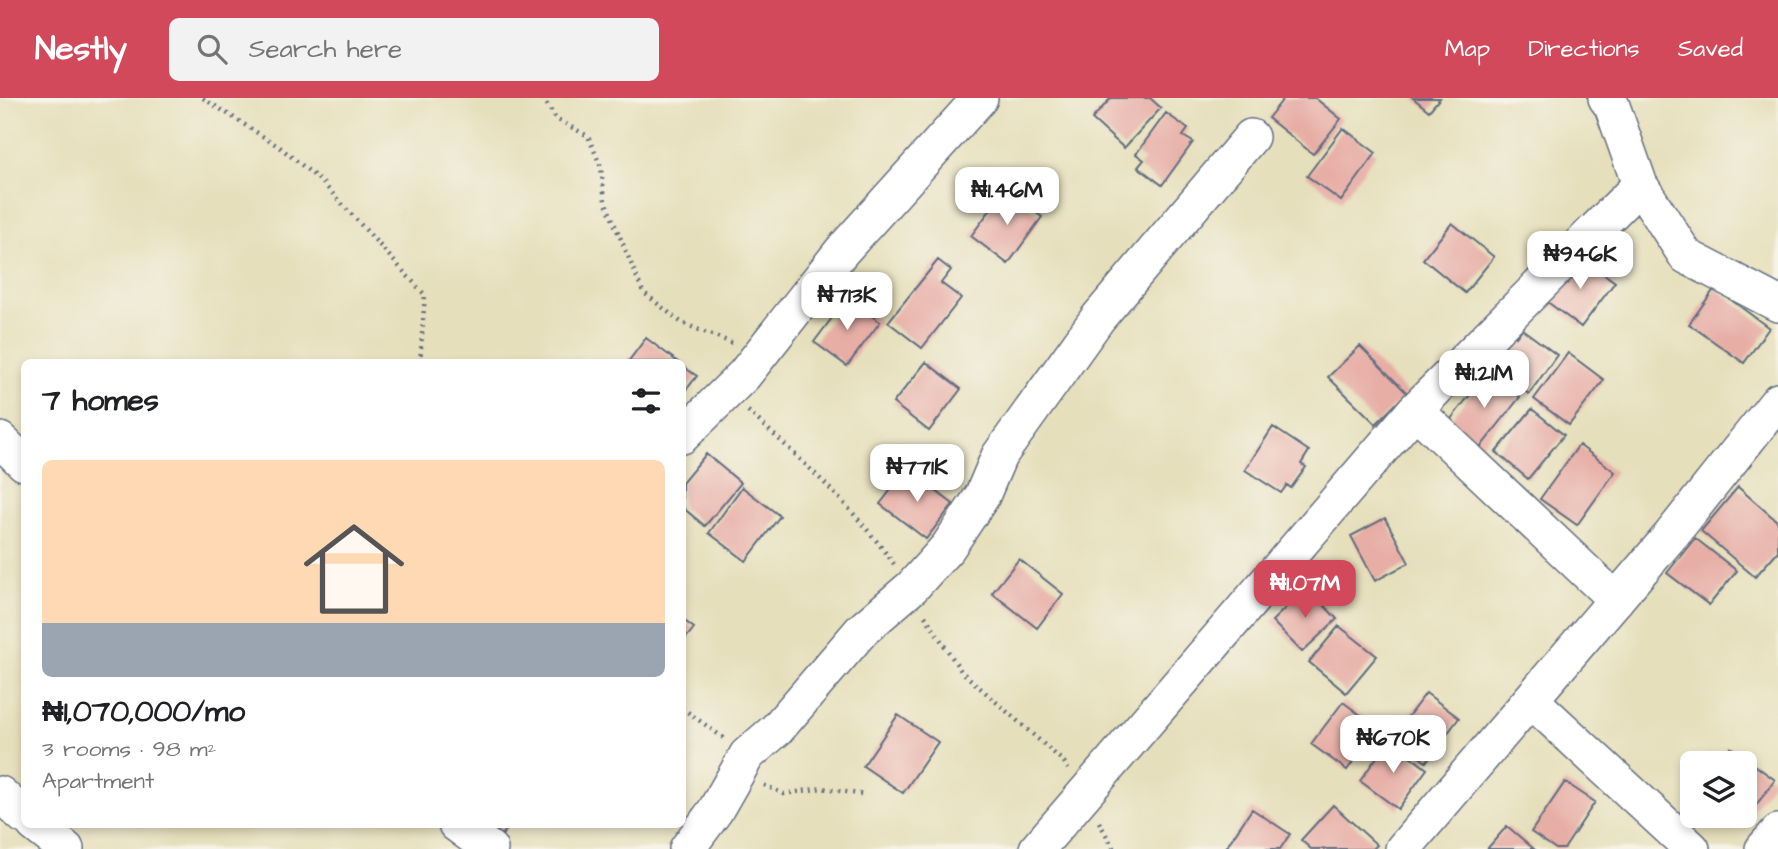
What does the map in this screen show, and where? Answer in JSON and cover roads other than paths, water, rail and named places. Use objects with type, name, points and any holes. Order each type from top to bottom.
[{"type":"street","points":[[686,432],[744,374],[841,252],[980,98]]},
{"type":"street","points":[[1606,98],[1612,106],[1640,185],[1686,256],[1778,303]]},
{"type":"street","points":[[687,849],[715,811],[747,755],[777,730],[862,630],[912,587],[948,547],[982,496],[999,457],[1098,318],[1251,137]]},
{"type":"street","points":[[1037,849],[1415,410],[1640,185]]},
{"type":"street","points":[[1404,849],[1616,600],[1778,401]]},
{"type":"street","points":[[1415,410],[1616,600]]},
{"type":"street","points":[[0,440],[21,460]]},
{"type":"street","points":[[1531,700],[1692,849]]},
{"type":"street","points":[[35,828],[66,849]]},
{"type":"street","points":[[461,828],[490,849]]},
{"type":"street","points":[[1763,849],[1778,832]]}]
